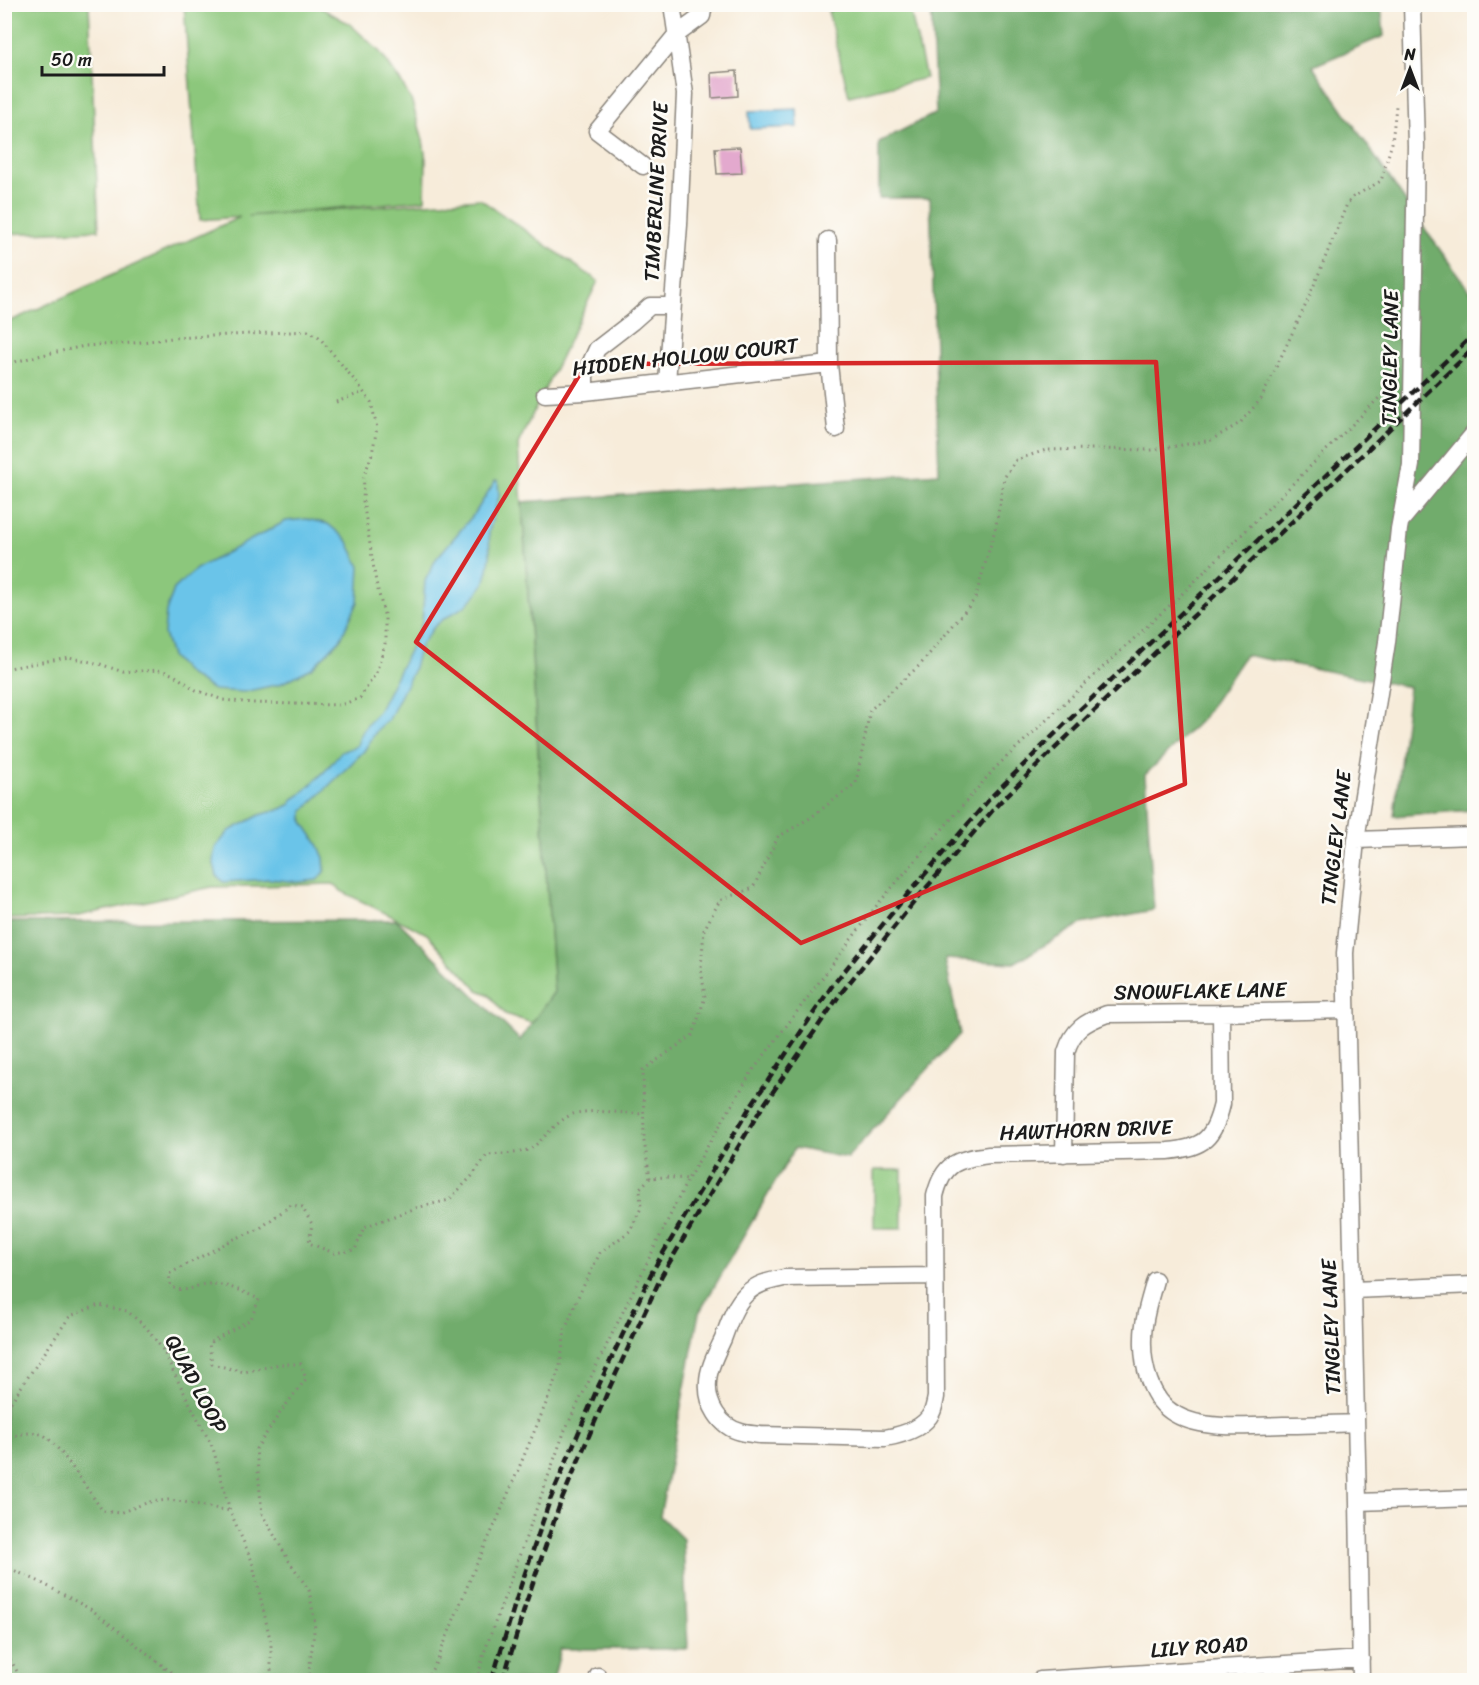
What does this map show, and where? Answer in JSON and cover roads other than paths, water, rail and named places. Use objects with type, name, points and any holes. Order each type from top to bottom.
[{"type":"street","name":"TIMBERLINE DRIVE","points":[[667,382],[679,225],[685,94],[672,4]]},
{"type":"street","points":[[643,166],[597,131],[676,35],[702,16],[704,4]]},
{"type":"street","name":"TINGLEY LANE","points":[[1361,1680],[1345,953],[1356,840],[1387,642],[1400,521],[1411,465],[1416,146],[1412,4]]},
{"type":"street","name":"HIDDEN HOLLOW COURT","points":[[828,240],[830,364],[836,429]]},
{"type":"street","points":[[585,392],[585,375],[597,349],[650,306],[672,306]]},
{"type":"street","name":"HIDDEN HOLLOW COURT","points":[[545,394],[585,392],[830,364]]},
{"type":"street","points":[[1400,521],[1474,433]]},
{"type":"street","points":[[1356,840],[1474,836]]},
{"type":"street","name":"SNOWFLAKE LANE","points":[[1064,1154],[1066,1052],[1070,1040],[1079,1028],[1093,1019],[1107,1014],[1346,1010]]},
{"type":"street","name":"HAWTHORN DRIVE","points":[[934,1275],[784,1278],[761,1283],[747,1293],[736,1306],[712,1366],[707,1382],[709,1398],[716,1414],[728,1426],[740,1432],[760,1435],[885,1438],[911,1431],[924,1423],[932,1413],[936,1397],[935,1196],[941,1175],[949,1167],[966,1158],[989,1155],[1168,1151],[1186,1149],[1201,1143],[1213,1131],[1222,1104],[1221,1013]]},
{"type":"street","points":[[1155,1280],[1143,1337],[1144,1360],[1150,1384],[1159,1401],[1175,1415],[1201,1423],[1234,1427],[1356,1423]]},
{"type":"street","points":[[1353,1290],[1474,1285]]},
{"type":"street","points":[[1358,1502],[1474,1498]]},
{"type":"street","name":"LILY ROAD","points":[[1040,1680],[1361,1659]]},
{"type":"water","points":[[797,109],[798,127],[750,129],[749,111]]},
{"type":"water","points":[[495,481],[498,481],[499,496],[489,532],[490,556],[484,584],[465,606],[434,627],[420,646],[413,671],[389,719],[377,730],[364,751],[303,811],[303,822],[318,844],[324,858],[325,872],[317,880],[299,882],[269,879],[224,882],[217,876],[213,860],[215,848],[229,831],[260,815],[291,804],[292,800],[326,770],[341,752],[357,746],[362,732],[378,712],[418,633],[422,623],[425,581],[436,559],[475,513]]},
{"type":"water","points":[[307,519],[328,524],[347,540],[360,567],[358,602],[340,640],[312,668],[280,684],[244,692],[213,690],[188,674],[171,656],[164,634],[166,612],[174,589],[196,569],[286,521]]},
{"type":"railway","points":[[492,1680],[550,1500],[598,1387],[653,1270],[750,1107],[832,986],[992,796],[1474,334]]},
{"type":"railway","points":[[503,1680],[527,1600],[560,1504],[608,1391],[662,1275],[759,1112],[841,993],[915,901],[999,803],[1474,348]]}]
